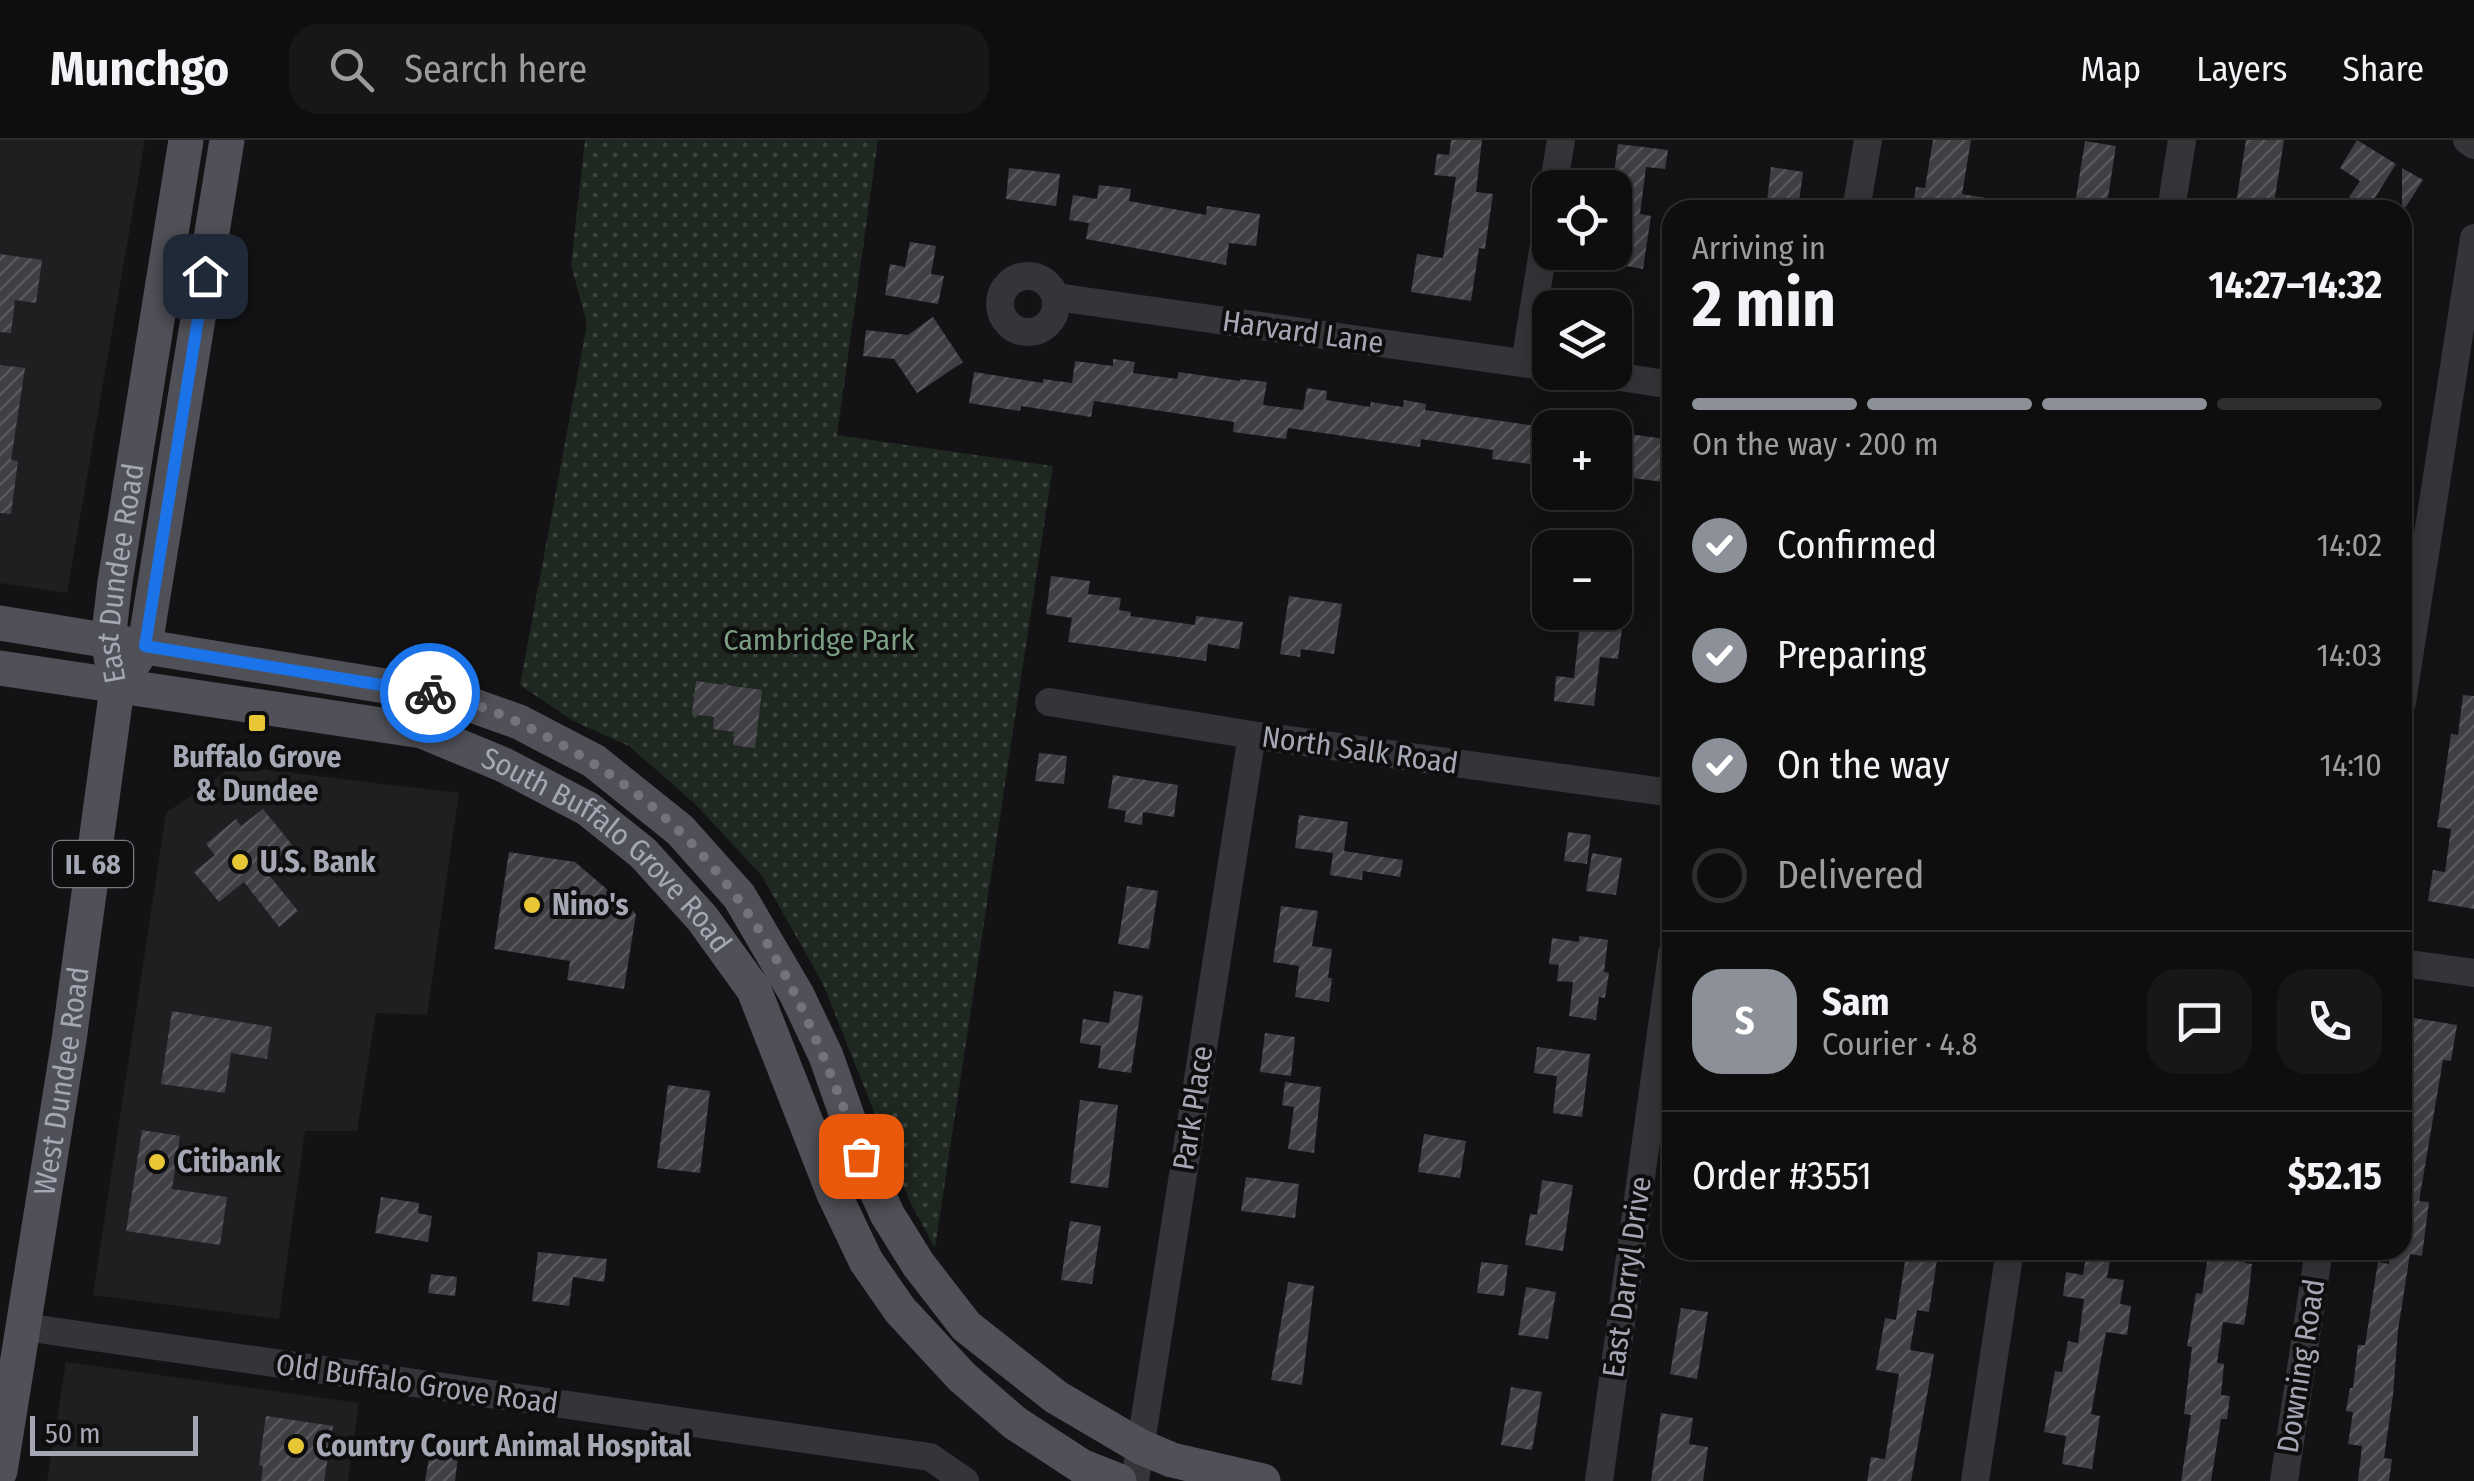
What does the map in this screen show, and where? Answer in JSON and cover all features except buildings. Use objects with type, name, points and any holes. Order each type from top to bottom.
[{"type":"main road","name":"East Dundee Road","points":[[117,688],[108,640],[186,140]]},
{"type":"main road","name":"East Dundee Road","points":[[117,688],[145,646],[227,140]]},
{"type":"main road","name":"South Buffalo Grove Road","points":[[0,623],[446,696],[519,722],[594,762],[680,830],[739,896],[797,994],[826,1056],[886,1214],[918,1264],[966,1326],[1138,1464],[1172,1460],[1263,1481]]},
{"type":"main road","name":"South Buffalo Grove Road","points":[[0,668],[422,730],[504,765],[588,809],[630,842],[702,918],[754,990],[834,1194],[866,1261],[900,1310],[962,1377],[1015,1422],[1081,1466],[1119,1481]]},
{"type":"main road","name":"West Dundee Road","points":[[0,1471],[68,1040],[117,688]]},
{"type":"street","points":[[1556,170],[1560,140]]},
{"type":"street","points":[[1858,200],[1868,140]]},
{"type":"street","points":[[2172,200],[2182,140]]},
{"type":"street","points":[[2467,140],[2474,145]]},
{"type":"street","points":[[2412,638],[2474,238]]},
{"type":"street","name":"Harvard Lane","points":[[1056,297],[1532,364]]},
{"type":"street","points":[[1632,379],[1662,383]]},
{"type":"street","name":"North Salk Road","points":[[1049,702],[1252,735],[1662,792]]},
{"type":"street","name":"Park Place","points":[[1138,1464],[1252,735]]},
{"type":"street","points":[[2412,964],[2474,973]]},
{"type":"street","name":"East Darryl Drive","points":[[1599,1481],[1662,1026]]},
{"type":"street","points":[[1975,1481],[2008,1260]]},
{"type":"street","name":"Downing Road","points":[[2284,1481],[2317,1260]]},
{"type":"street","name":"Old Buffalo Grove Road","points":[[24,1327],[930,1457],[965,1481]]},
{"type":"shaded area","points":[[0,140],[145,140],[67,593],[0,583]]},
{"type":"shaded area","points":[[233,766],[459,793],[427,1015],[376,1013],[357,1131],[305,1131],[279,1319],[93,1295],[166,813]]},
{"type":"shaded area","points":[[66,1362],[359,1403],[348,1481],[47,1481]]},
{"type":"green space","name":"Cambridge Park","points":[[585,140],[878,140],[837,435],[1053,466],[935,1248],[910,1202],[823,984],[762,876],[695,804],[629,746],[573,721],[520,685],[587,324],[571,265]]},
{"type":"way so far","points":[[430,693],[519,722],[594,762],[680,830],[739,896],[797,994],[826,1056],[861,1156]]},
{"type":"place","name":"Buffalo Grove & Dundee","points":[[257,723]]},
{"type":"place","name":"U.S. Bank","points":[[240,862]]},
{"type":"place","name":"Nino's","points":[[532,905]]},
{"type":"place","name":"Citibank","points":[[157,1162]]},
{"type":"place","name":"Country Court Animal Hospital","points":[[296,1446]]},
{"type":"route","points":[[205,276],[145,646],[430,693]]}]
